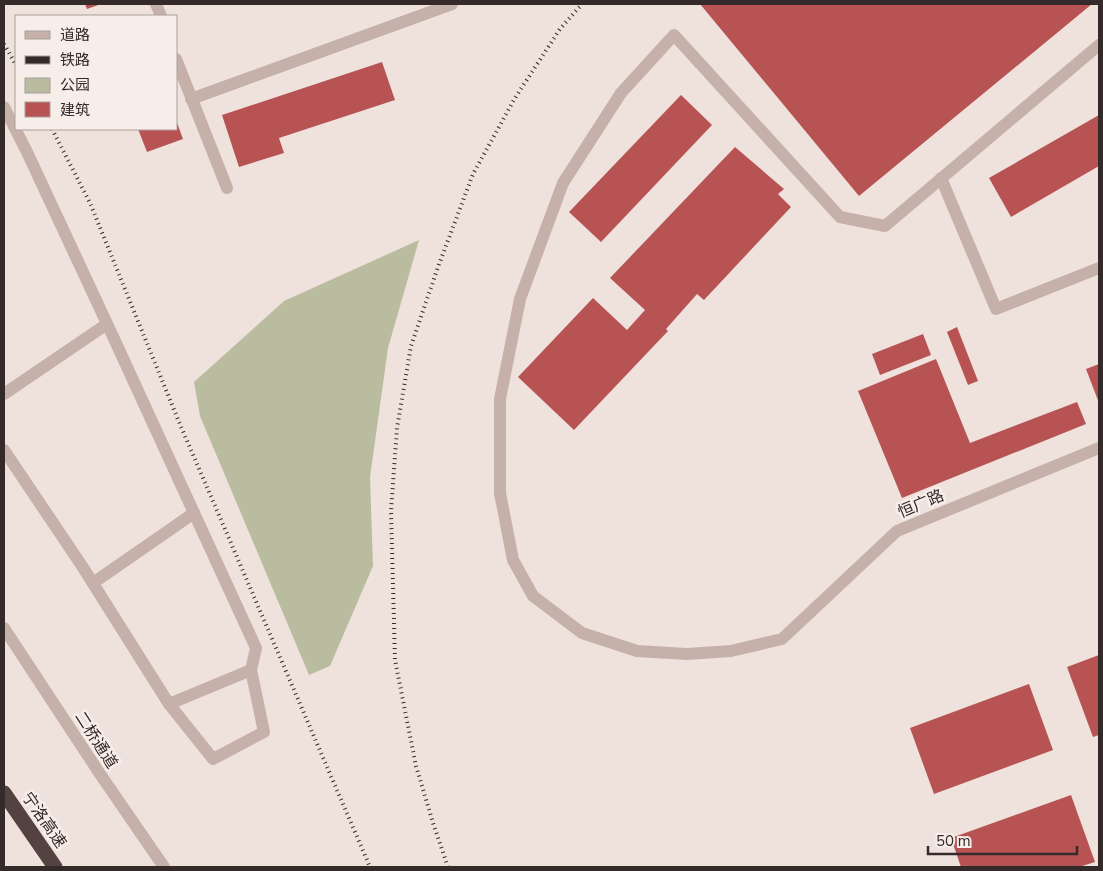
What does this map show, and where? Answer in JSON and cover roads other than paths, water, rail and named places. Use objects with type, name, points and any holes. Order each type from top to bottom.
[{"type":"highway","name":"宁洛高速","points":[[4,793],[55,867]]},
{"type":"street","points":[[191,99],[452,4]]},
{"type":"street","points":[[898,531],[782,639],[731,651],[687,654],[637,651],[582,633],[534,596],[513,560],[500,493],[500,399],[520,299],[563,183],[621,93],[674,35],[840,217],[885,226],[1099,46]]},
{"type":"street","points":[[178,64],[227,188]]},
{"type":"street","points":[[4,107],[15,129]]},
{"type":"street","points":[[4,450],[93,583],[169,704],[213,759],[264,732],[251,670],[256,648],[16,130]]},
{"type":"street","points":[[941,178],[996,309],[1099,268]]},
{"type":"street","points":[[4,394],[107,324]]},
{"type":"street","name":"恒广路","points":[[898,531],[1099,448]]},
{"type":"street","name":"恒广路","points":[[898,531],[1099,458]]},
{"type":"street","points":[[93,583],[194,514]]},
{"type":"street","name":"二桥通道","points":[[4,628],[164,867]]},
{"type":"street","points":[[169,704],[251,670]]},
{"type":"railway","points":[[448,867],[416,766],[395,660],[391,511],[397,428],[411,346],[473,174],[515,98],[560,29],[582,4]]},
{"type":"railway","points":[[4,44],[15,63]]},
{"type":"railway","points":[[53,130],[90,203],[179,422],[370,867]]}]
